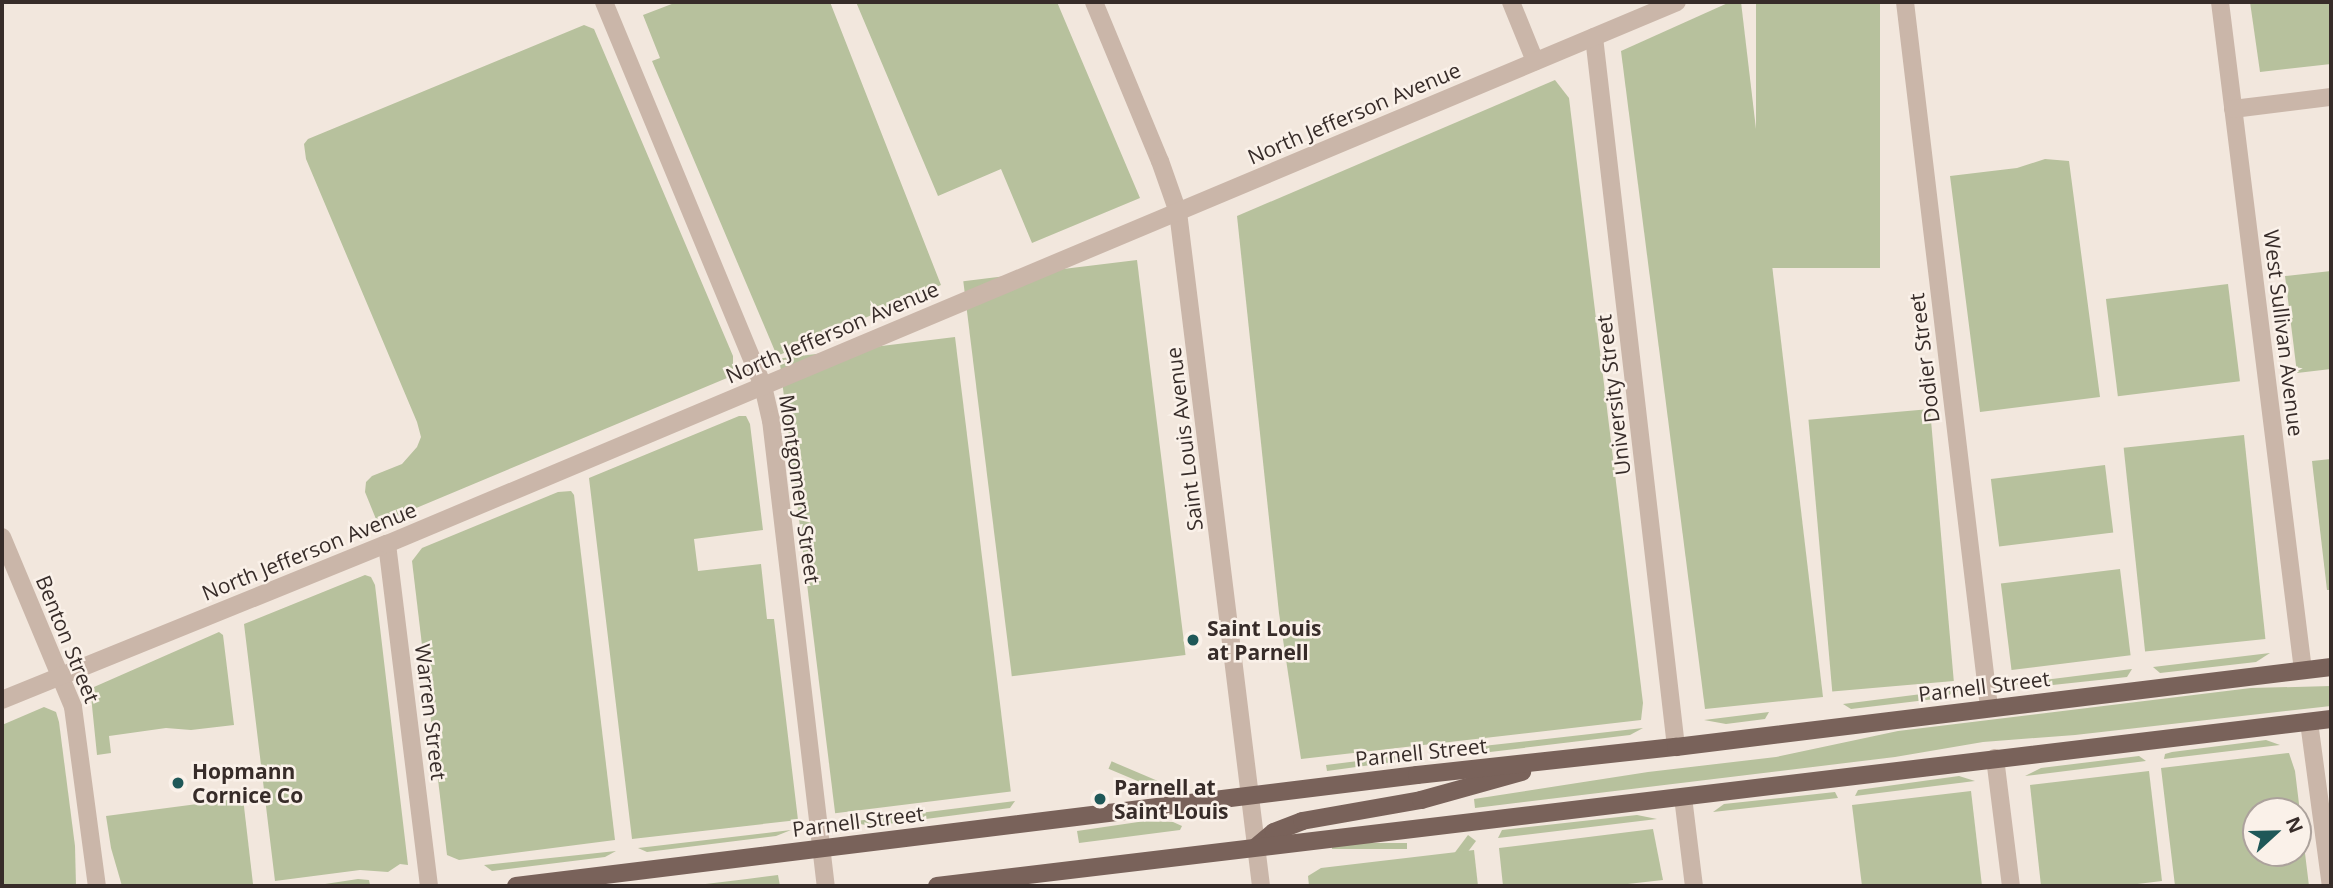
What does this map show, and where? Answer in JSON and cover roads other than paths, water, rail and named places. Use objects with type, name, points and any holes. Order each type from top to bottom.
[{"type":"main road","name":"Parnell Street","points":[[516,886],[1250,795],[1559,761],[2331,667]]},
{"type":"main road","points":[[937,886],[2331,719]]},
{"type":"main road","points":[[1256,847],[1274,832],[1302,821],[1421,800],[1559,761]]},
{"type":"street","name":"Montgomery Street","points":[[604,2],[763,386],[771,420],[826,886]]},
{"type":"street","name":"Saint Louis Avenue","points":[[1094,2],[1160,161],[1178,212],[1261,886]]},
{"type":"street","points":[[1511,2],[1535,61]]},
{"type":"street","name":"North Jefferson Avenue","points":[[2,700],[387,544],[1677,2]]},
{"type":"street","name":"Dodier Street","points":[[1905,2],[1989,708]]},
{"type":"street","name":"West Sullivan Avenue","points":[[2220,2],[2303,670]]},
{"type":"street","name":"University Street","points":[[1594,37],[1676,747]]},
{"type":"street","points":[[2233,109],[2331,97]]},
{"type":"street","name":"Benton Street","points":[[2,537],[76,718],[97,886]]},
{"type":"street","name":"Warren Street","points":[[387,544],[429,886]]},
{"type":"street","points":[[2309,722],[2330,886]]},
{"type":"street","points":[[1995,758],[2011,886]]},
{"type":"street","points":[[1683,797],[1695,886]]},
{"type":"place","name":"Saint Louis at Parnell","points":[[1193,640]]},
{"type":"place","name":"Hopmann Cornice Co","points":[[178,783]]},
{"type":"place","name":"Parnell at Saint Louis","points":[[1100,799]]}]
